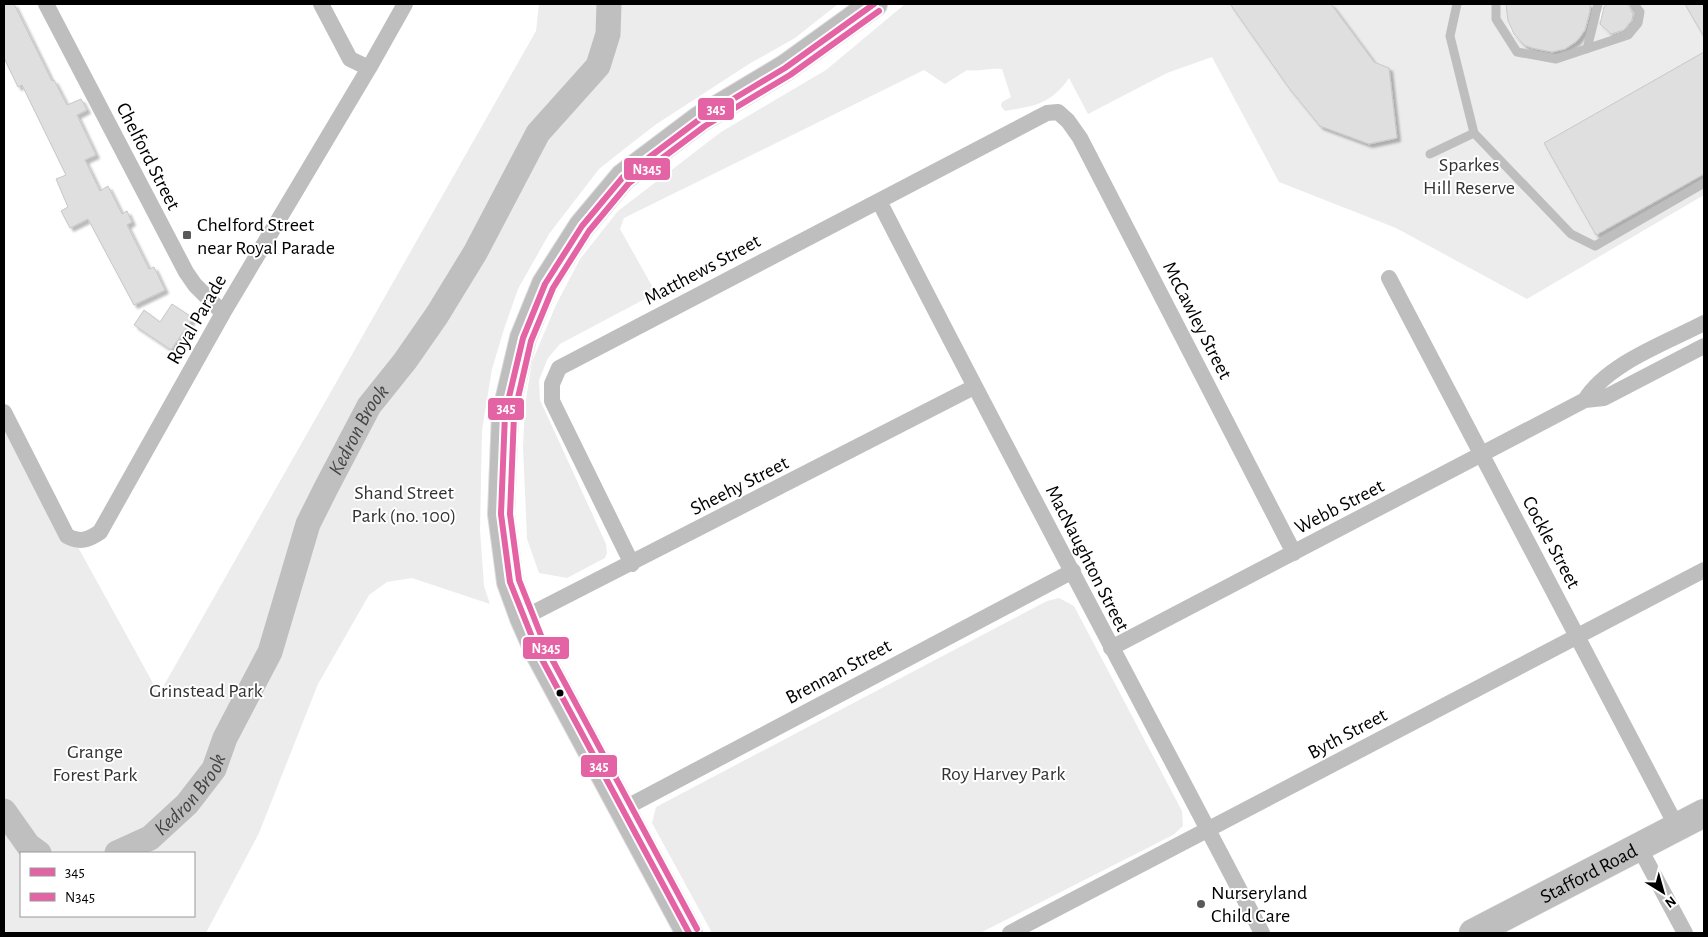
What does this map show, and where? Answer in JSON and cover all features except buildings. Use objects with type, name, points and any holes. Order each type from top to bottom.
[{"type":"highway","name":"Stafford Road","points":[[1473,933],[1704,813]]},
{"type":"main road","points":[[688,933],[538,652],[510,582],[501,525],[503,436],[506,414],[523,338],[545,284],[582,226],[623,176],[700,119],[785,68],[874,4]]},
{"type":"street","name":"Chelford Street","points":[[46,4],[186,272],[195,285],[223,313]]},
{"type":"street","points":[[321,4],[350,59],[370,68]]},
{"type":"street","name":"Royal Parade","points":[[4,412],[67,536],[77,541],[89,539],[100,532],[223,313],[370,68],[405,4]]},
{"type":"street","name":"Matthews Street","points":[[632,564],[552,401],[552,384],[559,368],[1047,113],[1058,112]]},
{"type":"street","name":"McCawley Street","points":[[1058,112],[1068,121],[1080,138],[1294,553]]},
{"type":"street","name":"MacNaughton Street","points":[[879,201],[974,387],[1073,571],[1111,648],[1262,933]]},
{"type":"street","name":"Cockle Street","points":[[1389,278],[1678,827]]},
{"type":"street","name":"Webb Street","points":[[1585,400],[1595,385],[1621,366],[1704,323]]},
{"type":"street","name":"Webb Street","points":[[1111,648],[1585,400],[1604,398],[1704,346]]},
{"type":"street","name":"Sheehy Street","points":[[523,618],[632,564],[974,387]]},
{"type":"street","name":"Byth Street","points":[[1010,933],[1704,570]]},
{"type":"street","name":"Brennan Street","points":[[623,809],[1073,571]]},
{"type":"street","points":[[1639,847],[1685,933]]},
{"type":"lane","name":"Chelford Street","points":[[55,4],[64,36]]},
{"type":"lane","points":[[1457,4],[1450,36],[1474,133],[1571,234],[1595,246],[1704,182]]},
{"type":"lane","points":[[1496,4],[1496,18],[1517,52],[1556,59],[1628,35],[1638,23],[1640,12],[1634,4]]},
{"type":"lane","points":[[1587,49],[1598,4]]},
{"type":"lane","points":[[1430,154],[1474,133]]},
{"type":"green space","points":[[539,4],[838,4],[795,38],[749,64],[655,125],[599,169],[549,234],[518,289],[504,329],[492,369],[482,430],[480,530],[484,586],[490,604],[412,578],[387,582],[369,595],[318,684],[259,833],[206,933],[4,933],[4,413],[159,694],[536,31]]},
{"type":"green space","name":"Sparkes Hill Reserve","points":[[905,4],[1230,4],[1289,88],[1320,126],[1369,144],[1397,138],[1389,69],[1374,62],[1331,4],[1508,4],[1508,23],[1516,37],[1529,47],[1545,51],[1562,49],[1576,41],[1587,26],[1590,4],[1608,4],[1601,11],[1600,21],[1604,30],[1610,34],[1618,35],[1626,32],[1635,20],[1634,12],[1627,4],[1685,4],[1704,37],[1704,52],[1544,143],[1596,235],[1704,174],[1704,195],[1527,299],[1396,228],[1279,182],[1212,57],[1167,73],[1088,114],[1069,78],[1049,99],[1034,105],[1005,111],[1001,106],[1002,102],[1011,97],[1002,69],[967,70],[945,84],[924,70],[624,218],[620,229],[656,293],[560,344],[548,358],[539,380],[540,400],[606,544],[607,553],[605,558],[567,578],[539,573],[527,539],[523,447],[525,405],[532,362],[556,305],[580,259],[618,211],[721,132],[826,70]]},
{"type":"green space","name":"Roy Harvey Park","points":[[1059,598],[1074,606],[1182,811],[1183,826],[1173,835],[980,933],[712,933],[652,823],[656,807],[1047,601]]},
{"type":"waterway","name":"Kedron Brook","points":[[119,852],[150,838],[187,804],[214,769],[225,738],[270,652],[308,524],[326,488],[369,406],[405,361],[437,315],[475,253],[538,133],[598,66],[608,34],[609,4]]},
{"type":"waterway","name":"Kedron Brook","points":[[4,811],[28,845],[38,852]]},
{"type":"transit line","name":"345","points":[[689,933],[538,652],[510,582],[501,514],[505,414],[523,338],[545,284],[582,226],[623,177],[700,119],[785,68],[874,4]]},
{"type":"transit line","name":"N345","points":[[697,929],[546,648],[519,580],[510,514],[514,415],[531,341],[553,288],[589,231],[629,183],[705,126],[790,75],[879,11]]},
{"type":"place","name":"Chelford Street near Royal Parade","points":[[187,235]]},
{"type":"place","name":"Nurseryland Child Care","points":[[1201,904]]},
{"type":"park label","name":"Shand Street Park (no. 100)","points":[[404,504]]},
{"type":"park label","name":"Grinstead Park","points":[[206,690]]},
{"type":"park label","name":"Grange Forest Park","points":[[95,762]]}]
